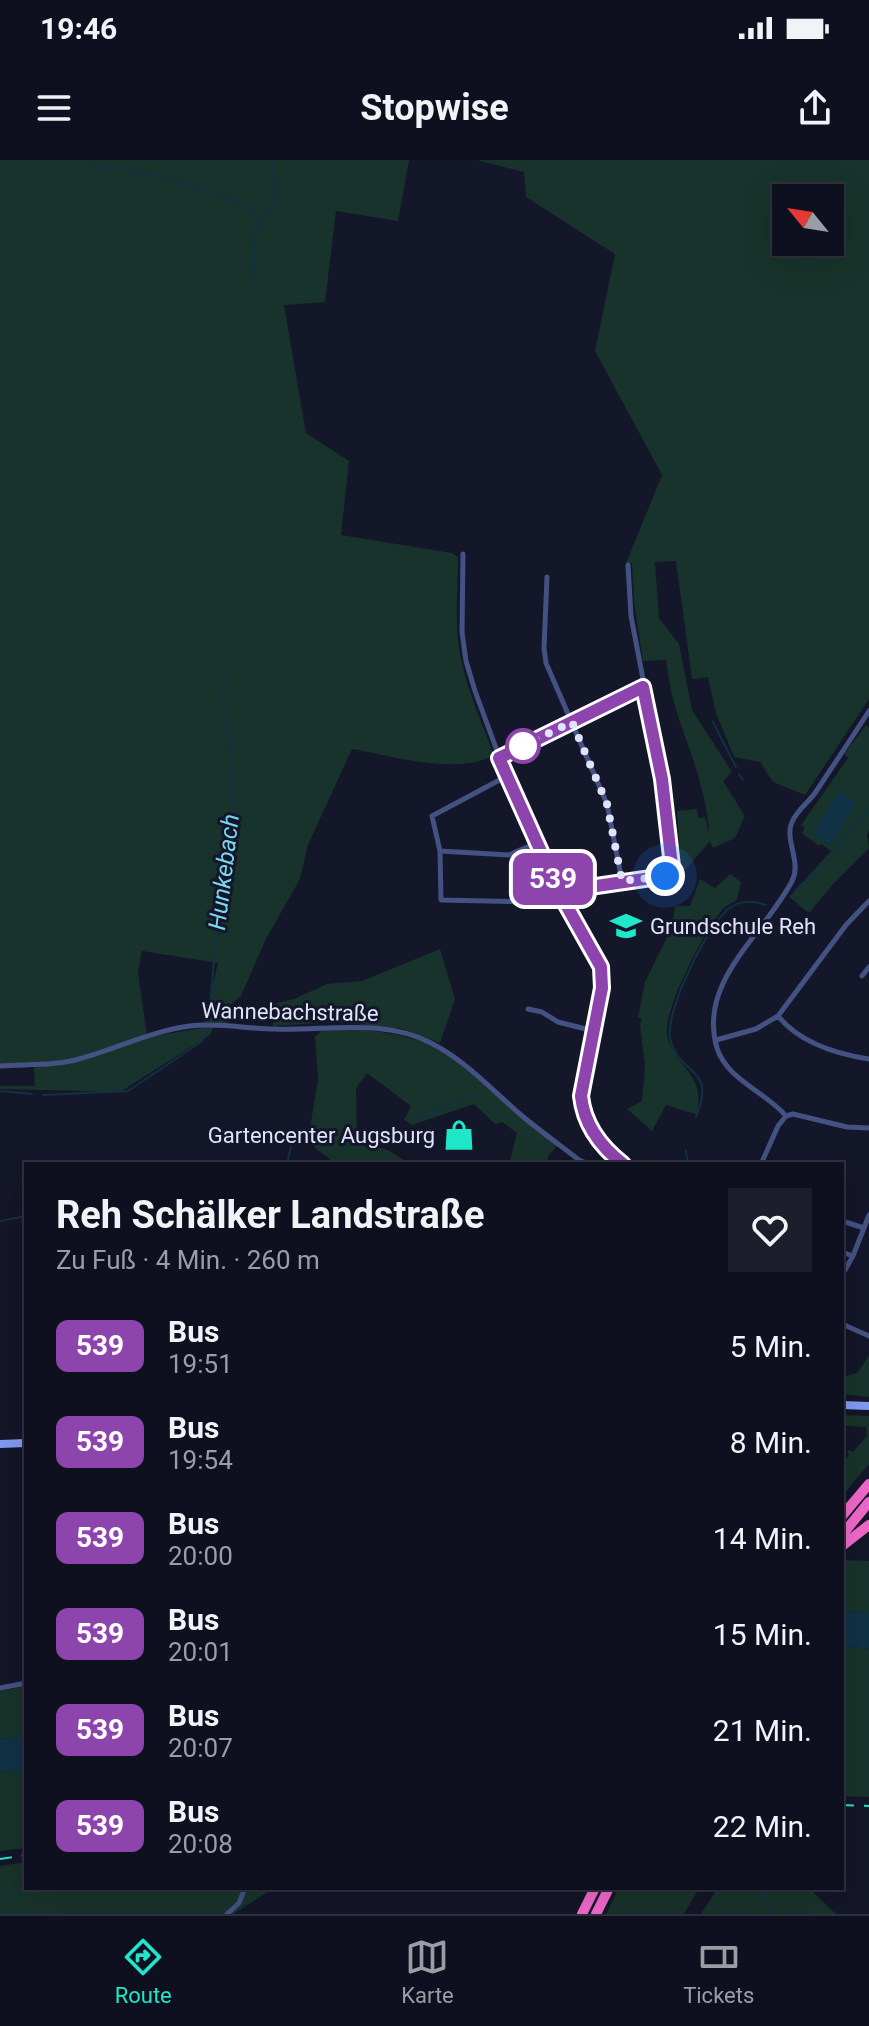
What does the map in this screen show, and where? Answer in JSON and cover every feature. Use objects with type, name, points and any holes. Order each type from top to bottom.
[{"type":"highway","points":[[844,1514],[869,1484]]},
{"type":"highway","points":[[844,1533],[869,1502]]},
{"type":"highway","points":[[844,1544],[869,1525]]},
{"type":"highway","points":[[582,1914],[594,1890]]},
{"type":"highway","points":[[596,1914],[608,1890]]},
{"type":"main road","points":[[844,1405],[869,1406]]},
{"type":"main road","points":[[0,1444],[24,1443]]},
{"type":"street","points":[[463,554],[462,632],[466,661],[499,758],[536,843],[560,894],[601,967],[602,988],[581,1096],[582,1108],[593,1132],[620,1162]]},
{"type":"street","points":[[507,776],[432,816],[440,851],[441,900],[541,901],[560,894],[665,876],[671,872],[662,779],[631,616],[628,565]]},
{"type":"street","points":[[547,577],[546,663],[607,804],[622,881]]},
{"type":"street","points":[[499,758],[643,687]]},
{"type":"street","points":[[786,1116],[737,1076],[722,1059],[716,1040],[714,1009],[726,977],[794,877],[791,823],[813,796],[869,711]]},
{"type":"street","points":[[440,851],[509,855],[536,843]]},
{"type":"street","points":[[716,1040],[756,1029],[778,1016],[846,925],[869,901]]},
{"type":"street","points":[[862,976],[869,967]]},
{"type":"street","points":[[528,1009],[542,1012],[558,1022],[594,1031]]},
{"type":"street","points":[[778,1016],[798,1036],[855,1057],[869,1059]]},
{"type":"street","name":"Wannebachstraße","points":[[0,1066],[76,1060],[147,1035],[190,1026],[284,1030],[335,1026],[389,1030],[438,1047],[584,1162]]},
{"type":"street","points":[[762,1162],[778,1126],[786,1116],[793,1114],[847,1127],[869,1128]]},
{"type":"street","points":[[844,1272],[869,1215]]},
{"type":"street","points":[[844,1222],[864,1228]]},
{"type":"street","points":[[844,1253],[853,1256]]},
{"type":"street","points":[[844,1325],[869,1336]]},
{"type":"street","points":[[0,1688],[24,1683]]},
{"type":"street","points":[[227,1914],[239,1903],[244,1890]]},
{"type":"green space","points":[[0,160],[409,160],[398,221],[336,211],[325,302],[284,305],[306,433],[349,461],[341,535],[452,553],[458,557],[457,621],[461,659],[494,755],[479,761],[444,764],[352,749],[308,845],[300,879],[266,939],[241,996],[231,1004],[228,1024],[204,1022],[218,963],[142,951],[138,973],[147,1035],[56,1064],[77,1062],[148,1037],[214,1026],[210,1035],[120,1092],[0,1089],[0,1086],[35,1086],[34,1066],[0,1068]]},
{"type":"green space","points":[[477,160],[869,160],[869,699],[805,795],[773,782],[760,762],[734,757],[716,713],[708,677],[692,679],[676,561],[655,562],[659,618],[679,644],[692,710],[732,772],[723,781],[745,816],[735,838],[713,848],[710,841],[685,870],[681,868],[677,811],[697,809],[698,818],[705,817],[709,834],[705,801],[674,703],[666,660],[643,661],[632,563],[626,563],[662,475],[595,351],[615,254],[526,197],[524,172]]},
{"type":"green space","points":[[866,725],[869,727],[869,848],[809,913],[789,897],[831,851],[802,833],[805,828],[801,825],[848,758],[844,754]]},
{"type":"green space","points":[[730,874],[741,882],[737,900],[724,908],[706,934],[679,987],[668,1020],[668,1040],[697,1088],[698,1115],[666,1105],[652,1131],[627,1109],[642,1101],[645,1066],[642,1019],[638,1017],[645,982],[672,927],[675,906],[690,906],[700,879],[715,888]]},
{"type":"green space","points":[[440,949],[455,999],[440,1043],[403,1029],[335,1022],[273,1026],[274,1004],[327,984],[362,981]]},
{"type":"green space","points":[[323,1029],[367,1031],[425,1043],[453,1058],[483,1081],[558,1145],[547,1162],[510,1162],[517,1133],[502,1122],[495,1124],[474,1104],[412,1125],[404,1120],[411,1106],[367,1073],[356,1088],[357,1137],[407,1162],[333,1162],[315,1148],[309,1135],[318,1079],[315,1037]]},
{"type":"green space","points":[[869,1356],[869,1397],[844,1394],[844,1376],[857,1373]]},
{"type":"green space","points":[[844,1415],[869,1416],[869,1464],[844,1494],[844,1461],[849,1455],[847,1452],[853,1452],[867,1436],[866,1427],[844,1425]]},
{"type":"green space","points":[[844,1560],[869,1561],[869,1613],[844,1611]]},
{"type":"green space","points":[[844,1646],[869,1649],[869,1797],[844,1796]]},
{"type":"green space","points":[[24,1686],[24,1737],[0,1739],[0,1691]]},
{"type":"green space","points":[[24,1771],[24,1848],[0,1851],[0,1772]]},
{"type":"green space","points":[[24,1862],[24,1890],[271,1890],[233,1914],[0,1914],[0,1866]]},
{"type":"green space","points":[[618,1890],[698,1890],[684,1914],[606,1914]]},
{"type":"green space","points":[[717,1890],[813,1890],[836,1914],[701,1914]]},
{"type":"water","points":[[840,791],[857,803],[831,846],[812,833]]},
{"type":"water","points":[[844,1611],[869,1613],[869,1649],[844,1646]]},
{"type":"water","points":[[24,1737],[24,1771],[0,1772],[0,1739]]},
{"type":"waterway","name":"Hunkebach","points":[[251,279],[255,265],[253,235],[277,193],[271,164],[274,160]]},
{"type":"waterway","points":[[87,167],[102,166],[151,174],[207,190],[251,210],[262,220]]},
{"type":"waterway","name":"Hunkebach","points":[[209,1021],[216,935],[235,823],[229,735],[222,701],[227,676]]},
{"type":"waterway","points":[[713,722],[736,767]]},
{"type":"waterway","points":[[739,774],[743,780]]},
{"type":"waterway","points":[[833,853],[869,809]]},
{"type":"waterway","points":[[795,891],[823,865]]},
{"type":"waterway","points":[[696,1117],[702,1088],[694,1072],[674,1050],[670,1038],[674,1008],[690,968],[722,916],[739,903],[766,905]]},
{"type":"waterway","name":"Hunkebach","points":[[43,1095],[128,1091],[201,1042],[209,1029]]},
{"type":"waterway","name":"Hunkebach","points":[[0,1091],[32,1094]]},
{"type":"waterway","points":[[413,1119],[473,1095]]},
{"type":"waterway","points":[[287,1162],[294,1132]]},
{"type":"waterway","points":[[686,1151],[688,1162]]},
{"type":"waterway","points":[[390,1162],[391,1154]]},
{"type":"waterway","points":[[0,1221],[24,1216]]},
{"type":"waterway","points":[[760,1890],[771,1914]]},
{"type":"railway","points":[[844,1805],[869,1806]]},
{"type":"railway","points":[[0,1859],[24,1855]]},
{"type":"bus line","name":"539","points":[[569,890],[665,876],[671,872],[662,779],[643,687],[499,758],[560,894],[601,967],[602,988],[581,1096],[582,1108],[593,1132],[620,1162]]},
{"type":"place","name":"Grundschule Reh","points":[[626,926]]},
{"type":"place","name":"Gartencenter Augsburg","points":[[459,1135]]},
{"type":"route","points":[[523,746],[572,722],[607,804],[622,881],[665,876]]}]
